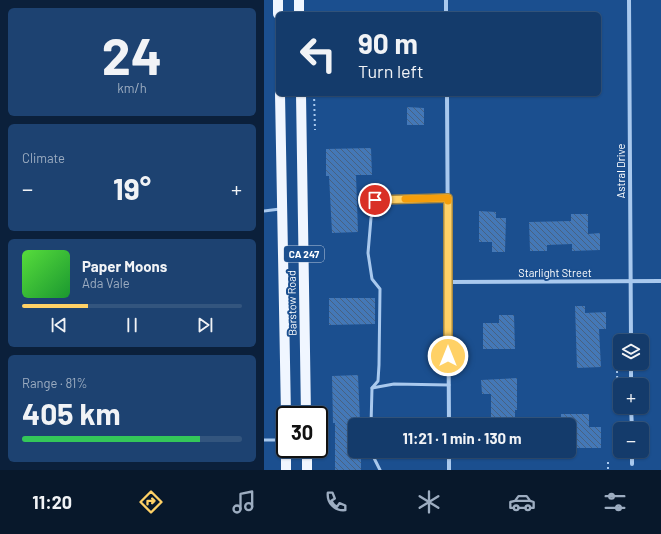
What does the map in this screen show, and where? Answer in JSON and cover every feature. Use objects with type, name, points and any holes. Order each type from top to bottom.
[{"type":"main road","points":[[278,0],[278,12]]},
{"type":"main road","points":[[299,0],[300,12]]},
{"type":"main road","name":"Barstow Road","points":[[280,96],[286,406]]},
{"type":"main road","name":"Barstow Road","points":[[301,96],[306,406]]},
{"type":"main road","points":[[286,458],[286,470]]},
{"type":"main road","points":[[307,458],[307,470]]},
{"type":"street","points":[[446,0],[446,12]]},
{"type":"street","name":"Astral Drive","points":[[629,0],[631,334]]},
{"type":"street","points":[[447,96],[449,418]]},
{"type":"street","name":"Starlight Street","points":[[448,282],[661,281]]},
{"type":"street","points":[[449,458],[449,470]]},
{"type":"street","points":[[632,458],[632,464]]},
{"type":"lane","points":[[371,418],[372,388],[378,380],[379,366],[380,289],[372,279],[368,253],[371,218],[375,200],[448,198]]},
{"type":"lane","points":[[264,211],[282,209]]},
{"type":"lane","points":[[372,388],[394,384],[449,385]]},
{"type":"lane","points":[[264,438],[276,439]]},
{"type":"lane","points":[[374,458],[380,470]]},
{"type":"path","points":[[314,96],[314,130]]},
{"type":"path","points":[[617,371],[617,378]]},
{"type":"path","points":[[608,462],[608,470]]},
{"type":"building","points":[[407,107],[424,108],[424,125],[407,125]]},
{"type":"building","points":[[371,148],[372,175],[356,175],[358,232],[332,233],[329,176],[326,176],[326,149]]},
{"type":"building","points":[[479,211],[496,212],[496,218],[506,218],[505,252],[492,252],[492,242],[479,242]]},
{"type":"building","points":[[571,214],[588,214],[588,234],[600,233],[600,250],[572,251],[572,244],[547,245],[547,251],[530,251],[529,222],[571,221]]},
{"type":"building","points":[[329,298],[375,298],[375,324],[329,325]]},
{"type":"building","points":[[575,306],[585,306],[585,313],[606,312],[606,329],[599,329],[601,367],[577,368]]},
{"type":"building","points":[[499,315],[514,315],[515,349],[483,349],[483,323],[499,323]]},
{"type":"building","points":[[358,375],[360,418],[348,418],[348,458],[361,458],[361,470],[335,470],[335,423],[333,423],[332,376]]},
{"type":"building","points":[[517,378],[517,410],[515,410],[515,418],[491,418],[491,394],[482,394],[481,380]]},
{"type":"building","points":[[561,414],[589,414],[589,427],[601,427],[601,448],[576,448],[576,418],[561,418]]},
{"type":"slow traffic","points":[[405,199],[448,198],[448,201]]},
{"type":"route","points":[[375,200],[448,198],[448,356]]}]
